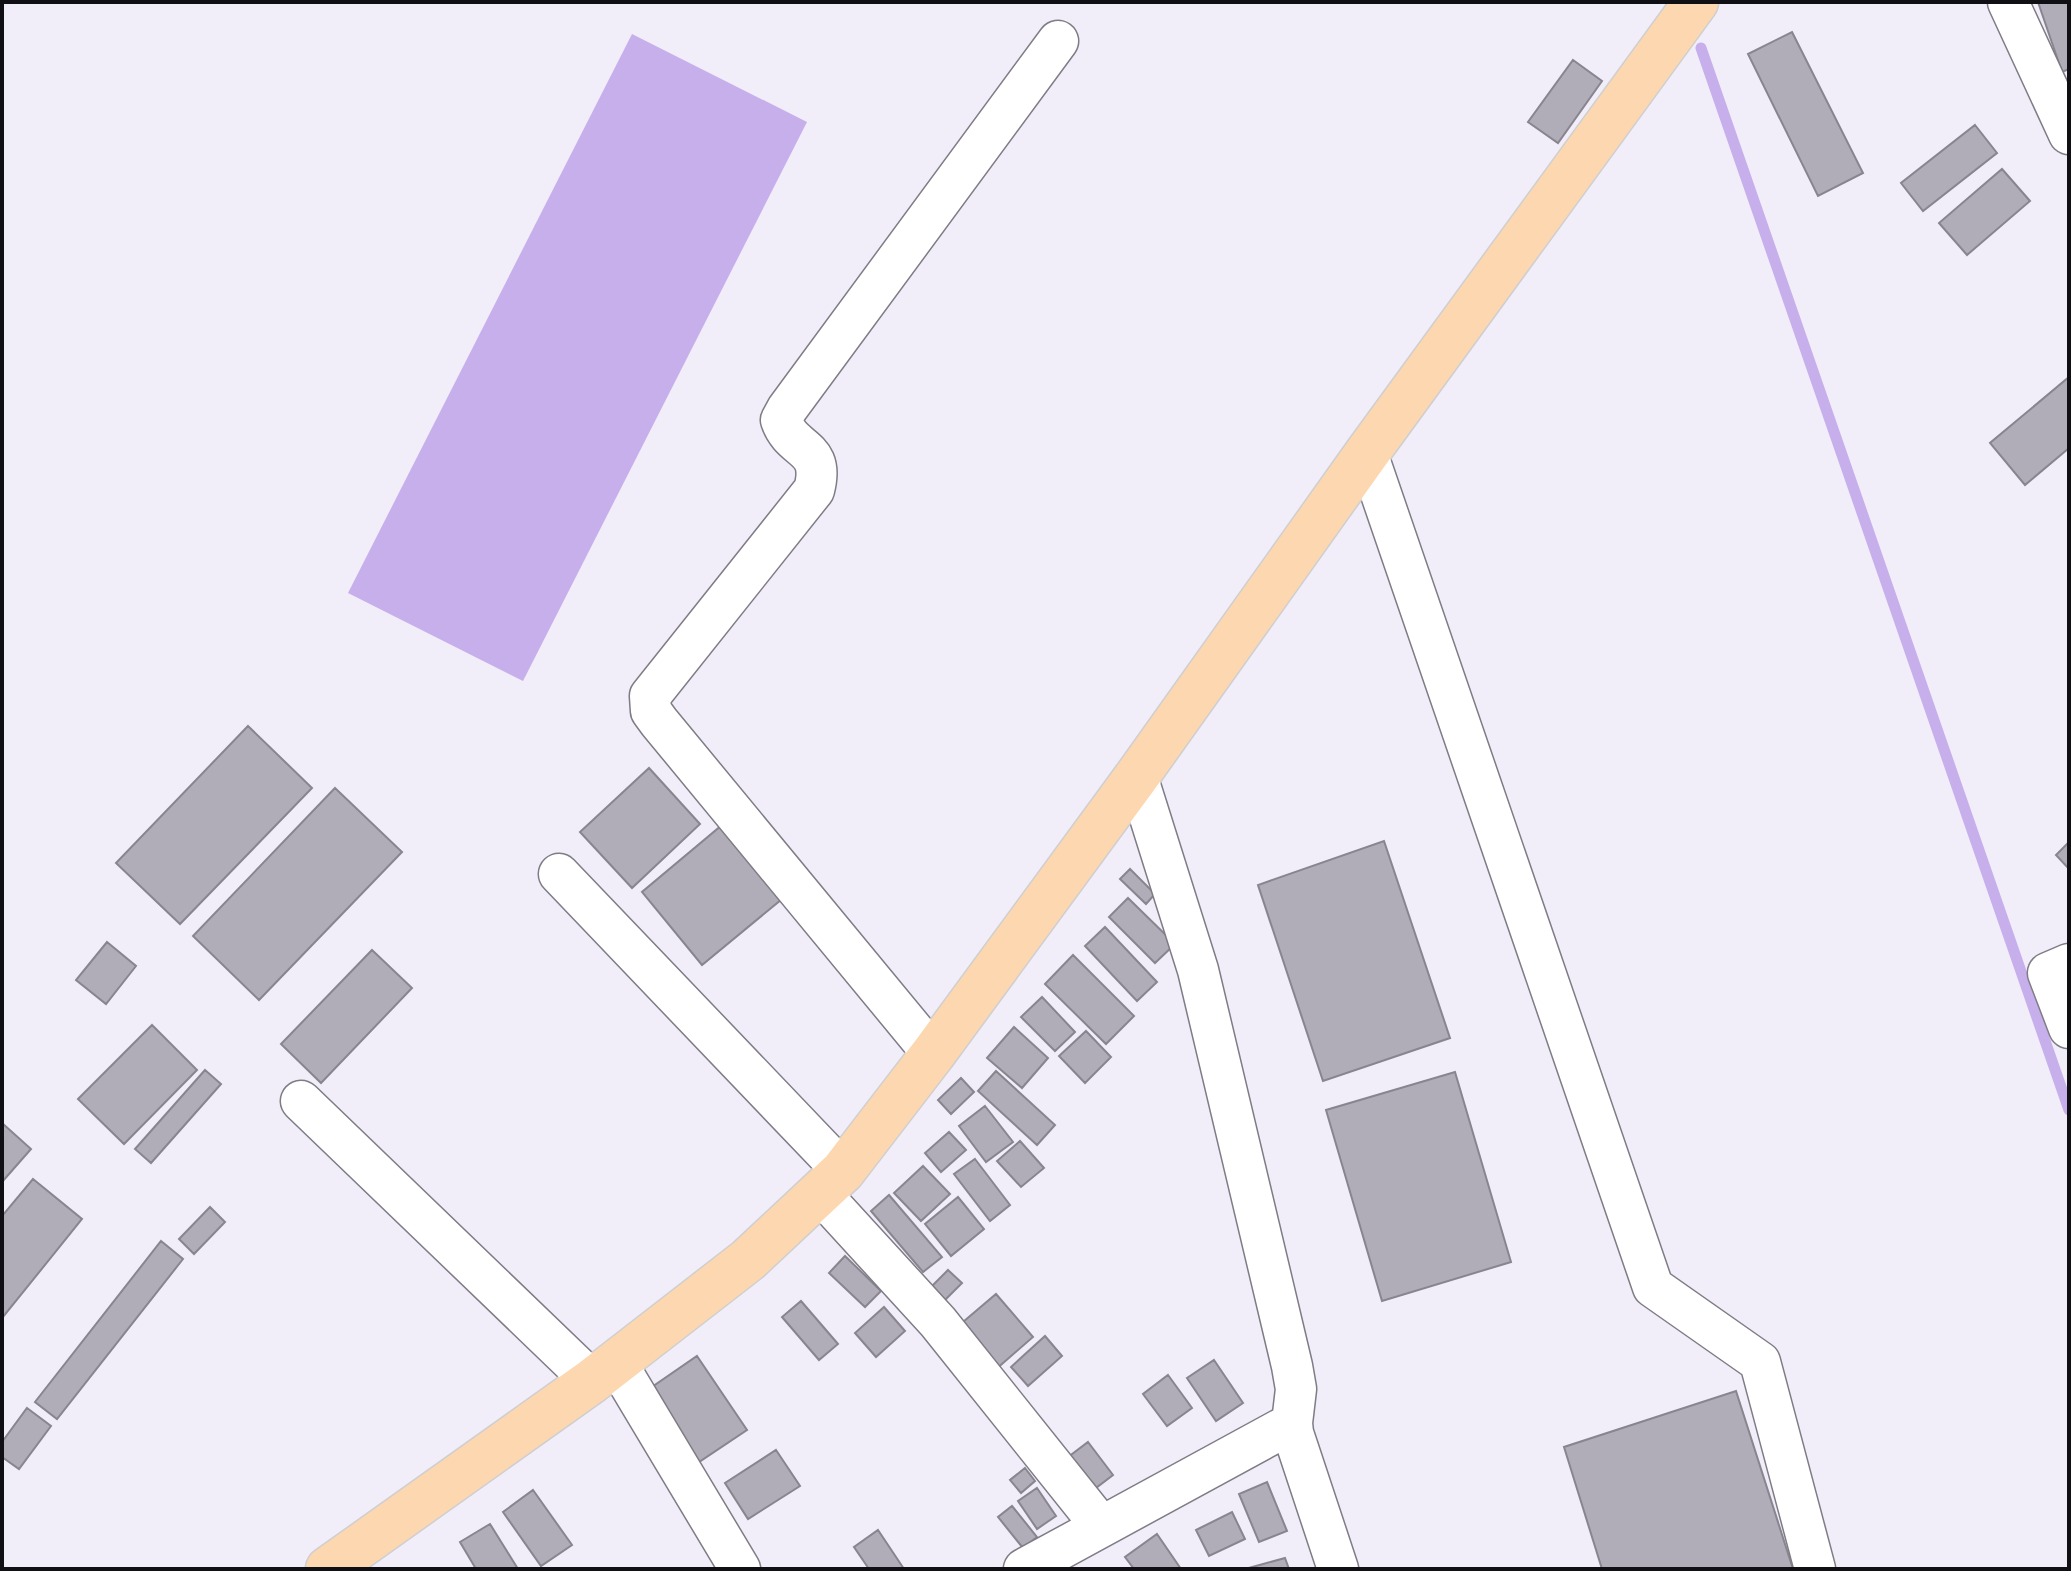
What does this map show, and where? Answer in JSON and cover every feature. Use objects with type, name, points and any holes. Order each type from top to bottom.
[{"type":"main road","points":[[328,1569],[604,1372],[748,1260],[832,1182],[933,1054],[1137,776],[1367,453],[1696,2]]},
{"type":"street","points":[[2008,2],[2069,134]]},
{"type":"street","points":[[933,1054],[659,722],[651,711],[650,696],[814,490],[818,474],[815,459],[784,430],[781,420],[787,409],[1058,41]]},
{"type":"street","points":[[1367,453],[1653,1287],[1760,1362],[1815,1569]]},
{"type":"street","points":[[1137,776],[1198,970],[1292,1366],[1296,1389],[1293,1433],[1338,1569]]},
{"type":"street","points":[[559,874],[832,1182],[938,1322],[1087,1545]]},
{"type":"street","points":[[2069,964],[2048,973],[2069,1028]]},
{"type":"street","points":[[301,1101],[604,1372],[740,1569]]},
{"type":"street","points":[[1024,1569],[1087,1545],[1292,1423]]},
{"type":"shaded area","points":[[632,34],[807,122],[523,681],[348,593]]},
{"type":"building","points":[[2038,2],[2069,2],[2069,69],[2062,72]]},
{"type":"building","points":[[1792,32],[1863,173],[1818,196],[1748,54]]},
{"type":"building","points":[[1573,60],[1602,81],[1558,143],[1528,122]]},
{"type":"building","points":[[1975,125],[1997,153],[1923,211],[1901,183]]},
{"type":"building","points":[[2002,169],[2030,201],[1967,255],[1939,223]]},
{"type":"building","points":[[2069,377],[2069,448],[2025,485],[1990,443]]},
{"type":"building","points":[[248,726],[312,788],[180,924],[116,863]]},
{"type":"building","points":[[649,768],[700,824],[632,888],[580,832]]},
{"type":"building","points":[[335,788],[402,852],[259,1000],[193,936]]},
{"type":"building","points":[[722,825],[782,899],[702,965],[642,892]]},
{"type":"building","points":[[1384,841],[1450,1038],[1323,1081],[1258,885]]},
{"type":"building","points":[[2069,842],[2069,869],[2056,855]]},
{"type":"building","points":[[1130,869],[1155,894],[1146,904],[1120,879]]},
{"type":"building","points":[[1128,898],[1175,944],[1155,963],[1109,917]]},
{"type":"building","points":[[1105,927],[1157,982],[1137,1001],[1085,946]]},
{"type":"building","points":[[107,942],[136,966],[106,1004],[76,980]]},
{"type":"building","points":[[372,950],[412,988],[321,1083],[281,1044]]},
{"type":"building","points":[[1073,955],[1134,1016],[1106,1044],[1045,984]]},
{"type":"building","points":[[1042,997],[1075,1032],[1055,1051],[1021,1017]]},
{"type":"building","points":[[152,1025],[197,1070],[124,1144],[78,1099]]},
{"type":"building","points":[[1014,1027],[1048,1058],[1022,1088],[987,1058]]},
{"type":"building","points":[[1086,1031],[1111,1057],[1085,1083],[1059,1056]]},
{"type":"building","points":[[205,1070],[221,1084],[151,1163],[135,1149]]},
{"type":"building","points":[[996,1071],[1055,1125],[1037,1145],[978,1091]]},
{"type":"building","points":[[1455,1072],[1511,1262],[1382,1301],[1326,1110]]},
{"type":"building","points":[[961,1078],[974,1092],[951,1114],[938,1100]]},
{"type":"building","points":[[985,1106],[1013,1142],[986,1162],[959,1126]]},
{"type":"building","points":[[2,1123],[31,1149],[2,1182]]},
{"type":"building","points":[[949,1132],[966,1150],[941,1172],[925,1153]]},
{"type":"building","points":[[1020,1141],[1044,1168],[1021,1187],[997,1161]]},
{"type":"building","points":[[975,1159],[1010,1205],[990,1221],[954,1174]]},
{"type":"building","points":[[923,1166],[950,1194],[921,1221],[894,1193]]},
{"type":"building","points":[[33,1179],[82,1219],[3,1317],[2,1216]]},
{"type":"building","points":[[889,1195],[942,1257],[923,1272],[871,1211]]},
{"type":"building","points":[[958,1197],[984,1229],[951,1256],[925,1224]]},
{"type":"building","points":[[210,1207],[225,1222],[194,1254],[179,1239]]},
{"type":"building","points":[[161,1241],[183,1259],[57,1419],[35,1402]]},
{"type":"building","points":[[845,1256],[881,1291],[865,1307],[829,1273]]},
{"type":"building","points":[[948,1270],[962,1283],[943,1302],[930,1288]]},
{"type":"building","points":[[996,1294],[1033,1337],[995,1370],[957,1327]]},
{"type":"building","points":[[801,1301],[838,1344],[819,1360],[782,1317]]},
{"type":"building","points":[[884,1307],[905,1331],[876,1357],[855,1333]]},
{"type":"building","points":[[1045,1336],[1062,1356],[1028,1386],[1011,1367]]},
{"type":"building","points":[[697,1356],[747,1430],[699,1462],[649,1389]]},
{"type":"building","points":[[1214,1360],[1243,1403],[1216,1421],[1187,1378]]},
{"type":"building","points":[[1168,1375],[1192,1408],[1167,1426],[1143,1394]]},
{"type":"building","points":[[1736,1391],[1793,1569],[1602,1569],[1564,1447]]},
{"type":"building","points":[[27,1408],[51,1426],[19,1469],[2,1457],[2,1442]]},
{"type":"building","points":[[1088,1442],[1113,1475],[1088,1494],[1063,1461]]},
{"type":"building","points":[[776,1450],[800,1486],[748,1519],[725,1483]]},
{"type":"building","points":[[1025,1468],[1035,1481],[1021,1493],[1010,1480]]},
{"type":"building","points":[[1267,1482],[1287,1531],[1259,1542],[1239,1494]]},
{"type":"building","points":[[1037,1488],[1056,1516],[1037,1529],[1018,1501]]},
{"type":"building","points":[[533,1490],[572,1545],[541,1566],[503,1512]]},
{"type":"building","points":[[1012,1506],[1037,1537],[1023,1548],[998,1517]]},
{"type":"building","points":[[1232,1512],[1245,1539],[1209,1556],[1196,1530]]},
{"type":"building","points":[[490,1524],[518,1569],[476,1569],[460,1542]]},
{"type":"building","points":[[878,1530],[904,1569],[869,1569],[854,1547]]},
{"type":"building","points":[[1157,1534],[1181,1569],[1134,1569],[1125,1557]]},
{"type":"building","points":[[1285,1558],[1289,1569],[1245,1569]]},
{"type":"waterway","points":[[1701,48],[2069,1110]]}]
